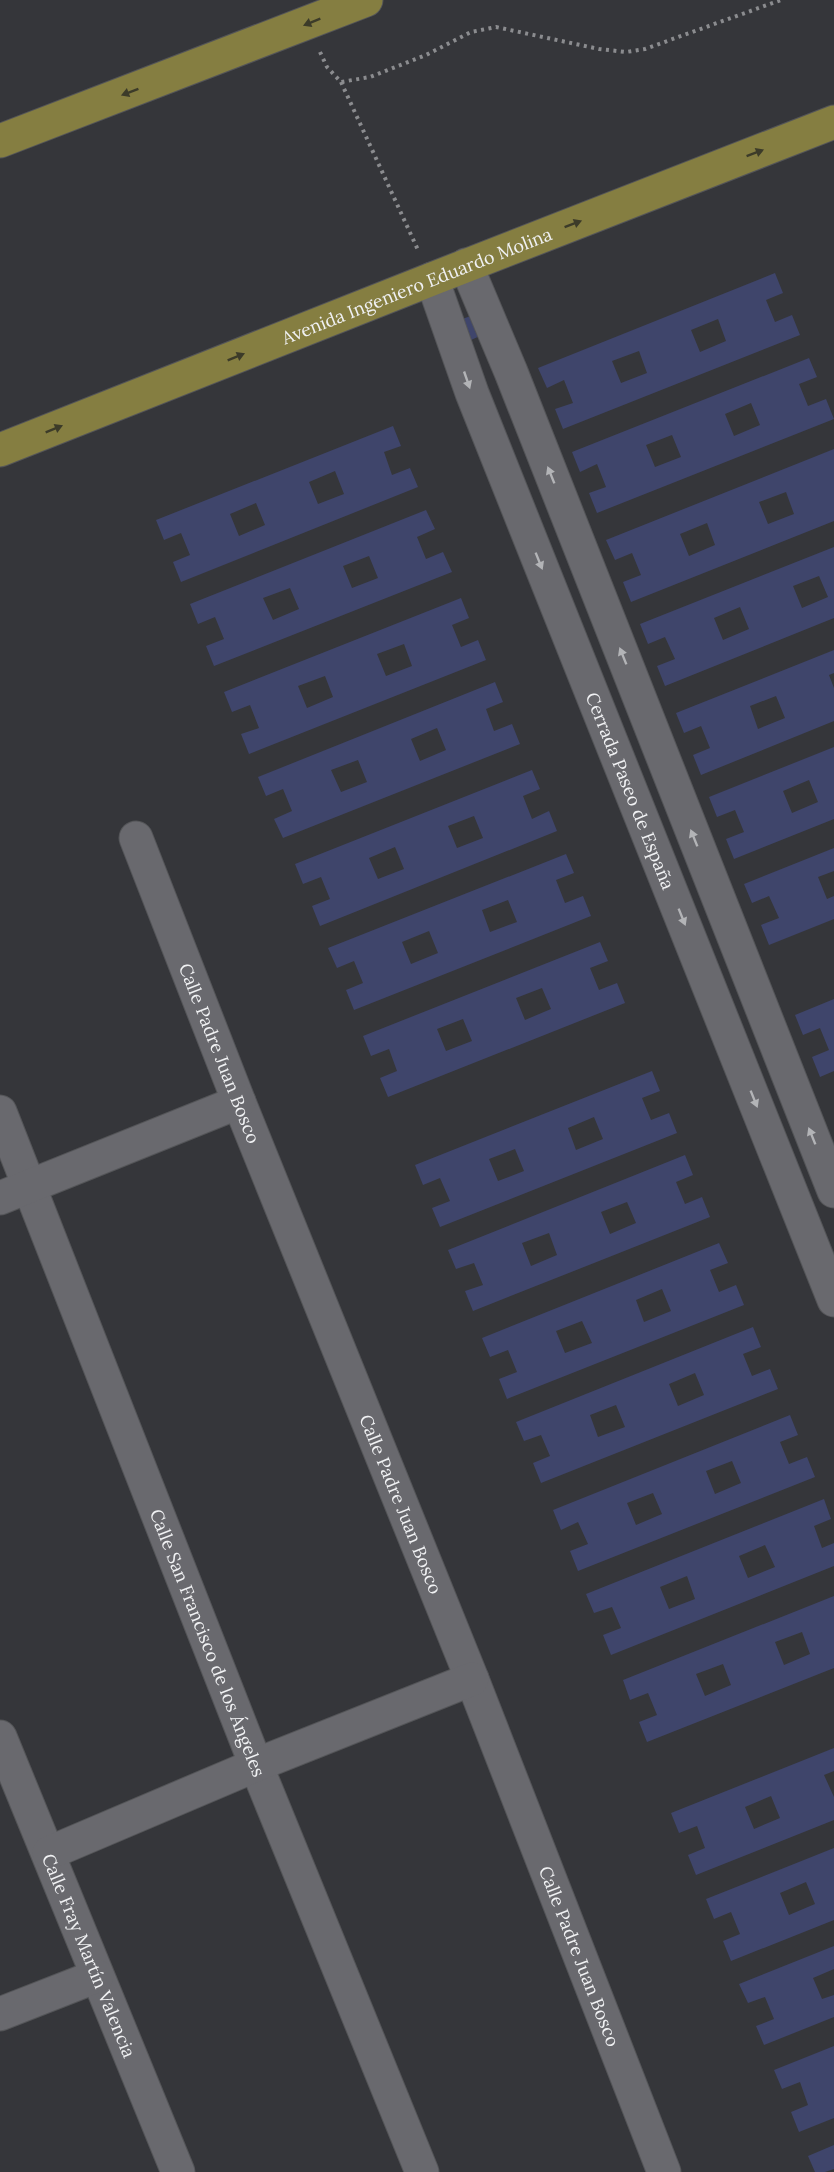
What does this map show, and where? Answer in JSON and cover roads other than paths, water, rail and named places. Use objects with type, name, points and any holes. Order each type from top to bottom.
[{"type":"main road","points":[[0,141],[366,0]]},
{"type":"main road","name":"Avenida Ingeniero Eduardo Molina","points":[[0,450],[834,122]]},
{"type":"street","points":[[466,265],[515,383],[834,1191]]},
{"type":"street","name":"Cerrada Paseo de España","points":[[432,279],[472,393],[834,1300]]},
{"type":"street","name":"Calle Padre Juan Bosco","points":[[136,838],[239,1102],[472,1678],[664,2172]]},
{"type":"street","points":[[714,997],[751,982]]},
{"type":"street","points":[[15,1192],[239,1102]]},
{"type":"street","name":"Calle San Francisco de los Ángeles","points":[[0,1112],[15,1192],[256,1765],[422,2172]]},
{"type":"street","points":[[49,1853],[256,1765],[472,1678]]},
{"type":"street","name":"Calle Fray Martín Valencia","points":[[2,1745],[49,1853],[178,2172]]},
{"type":"street","points":[[0,2014],[97,1976]]}]
